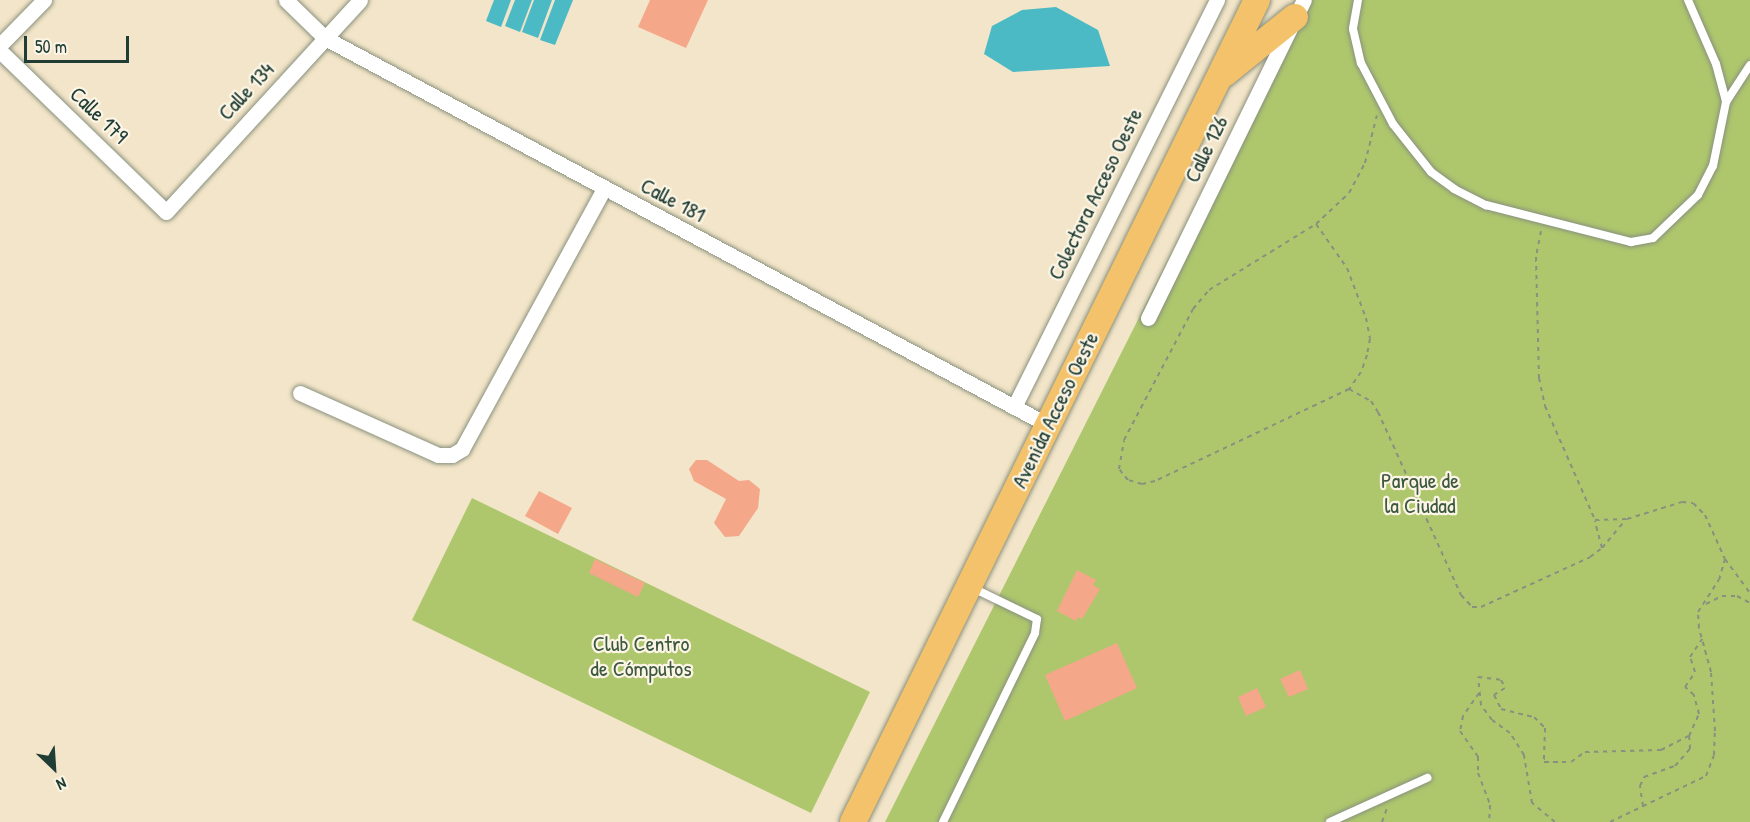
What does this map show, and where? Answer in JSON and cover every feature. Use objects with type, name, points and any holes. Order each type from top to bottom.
[{"type":"highway","name":"Avenida Acceso Oeste","points":[[853,821],[1257,0]]},
{"type":"highway","points":[[1217,80],[1300,9]]},
{"type":"street","points":[[0,45],[44,0]]},
{"type":"street","name":"Calle 181","points":[[286,0],[325,38],[1048,425]]},
{"type":"street","name":"Calle 134","points":[[166,212],[360,0]]},
{"type":"street","name":"Colectora Acceso Oeste","points":[[1014,407],[1217,0]]},
{"type":"street","name":"Calle 126","points":[[1148,318],[1300,9]]},
{"type":"street","name":"Calle 179","points":[[0,51],[166,212]]},
{"type":"street","points":[[300,393],[438,454],[452,455],[462,449],[604,189]]},
{"type":"lane","points":[[1358,0],[1355,41],[1380,101],[1418,159],[1454,189],[1486,205],[1543,222],[1631,242],[1653,238],[1698,195],[1713,166],[1726,102],[1750,65]]},
{"type":"lane","points":[[1688,0],[1716,64],[1726,102]]},
{"type":"lane","points":[[943,822],[1035,633],[1037,619],[969,586]]},
{"type":"lane","points":[[1330,822],[1427,778]]},
{"type":"path","points":[[1316,224],[1347,268],[1366,318],[1370,339],[1367,355],[1349,389],[1155,481],[1142,484],[1128,480],[1119,469],[1124,440],[1193,309],[1218,284],[1316,224],[1349,193],[1365,163],[1380,101]]},
{"type":"path","points":[[1543,222],[1536,257],[1539,378],[1545,406],[1595,520],[1602,548]]},
{"type":"path","points":[[1349,389],[1371,401],[1378,412],[1461,595],[1472,606],[1482,607],[1602,548],[1627,519]]},
{"type":"path","points":[[1595,520],[1627,519],[1682,502],[1693,503],[1705,515],[1725,559],[1750,593]]},
{"type":"path","points":[[1610,822],[1700,780],[1712,766],[1715,731],[1711,672],[1702,639],[1698,612],[1719,580],[1725,559]]},
{"type":"path","points":[[1698,612],[1708,602],[1722,596],[1737,596],[1750,603]]},
{"type":"path","points":[[1643,806],[1640,786],[1644,777],[1675,766],[1690,749],[1689,736],[1698,705],[1685,687],[1695,672],[1690,657],[1702,639]]},
{"type":"path","points":[[1555,822],[1532,803],[1524,755],[1510,733],[1492,720],[1481,705],[1478,677],[1501,680],[1505,688],[1494,695],[1502,709],[1519,711],[1545,728],[1545,762],[1571,762],[1585,752],[1661,750],[1689,736]]},
{"type":"path","points":[[1480,691],[1463,716],[1460,731],[1478,757],[1478,773],[1490,805],[1489,822]]},
{"type":"green space","name":"Parque de la Ciudad","points":[[1299,0],[1750,0],[1750,822],[885,822]]},
{"type":"green space","name":"Club Centro de Cómputos","points":[[472,498],[870,692],[811,813],[412,620]]},
{"type":"water","points":[[494,0],[511,0],[501,27],[486,21]]},
{"type":"water","points":[[515,0],[532,0],[520,32],[505,26]]},
{"type":"water","points":[[534,0],[552,0],[538,38],[522,32]]},
{"type":"water","points":[[555,0],[573,0],[555,45],[540,40]]},
{"type":"water","points":[[1056,7],[1098,30],[1110,66],[1013,72],[984,54],[992,26],[1022,10]]},
{"type":"building","points":[[650,0],[708,0],[686,48],[638,27]]},
{"type":"building","points":[[696,460],[707,460],[739,481],[749,480],[760,489],[758,508],[739,536],[725,537],[714,523],[726,499],[694,481],[689,469]]},
{"type":"building","points":[[539,491],[572,508],[558,534],[525,516]]},
{"type":"building","points":[[595,559],[645,583],[638,597],[589,573]]},
{"type":"building","points":[[1077,570],[1096,580],[1093,585],[1100,589],[1082,619],[1078,617],[1076,621],[1057,611]]},
{"type":"building","points":[[1117,643],[1137,688],[1065,721],[1045,675]]},
{"type":"building","points":[[1300,670],[1308,689],[1289,697],[1280,679]]},
{"type":"building","points":[[1257,688],[1266,707],[1246,716],[1238,697]]}]
